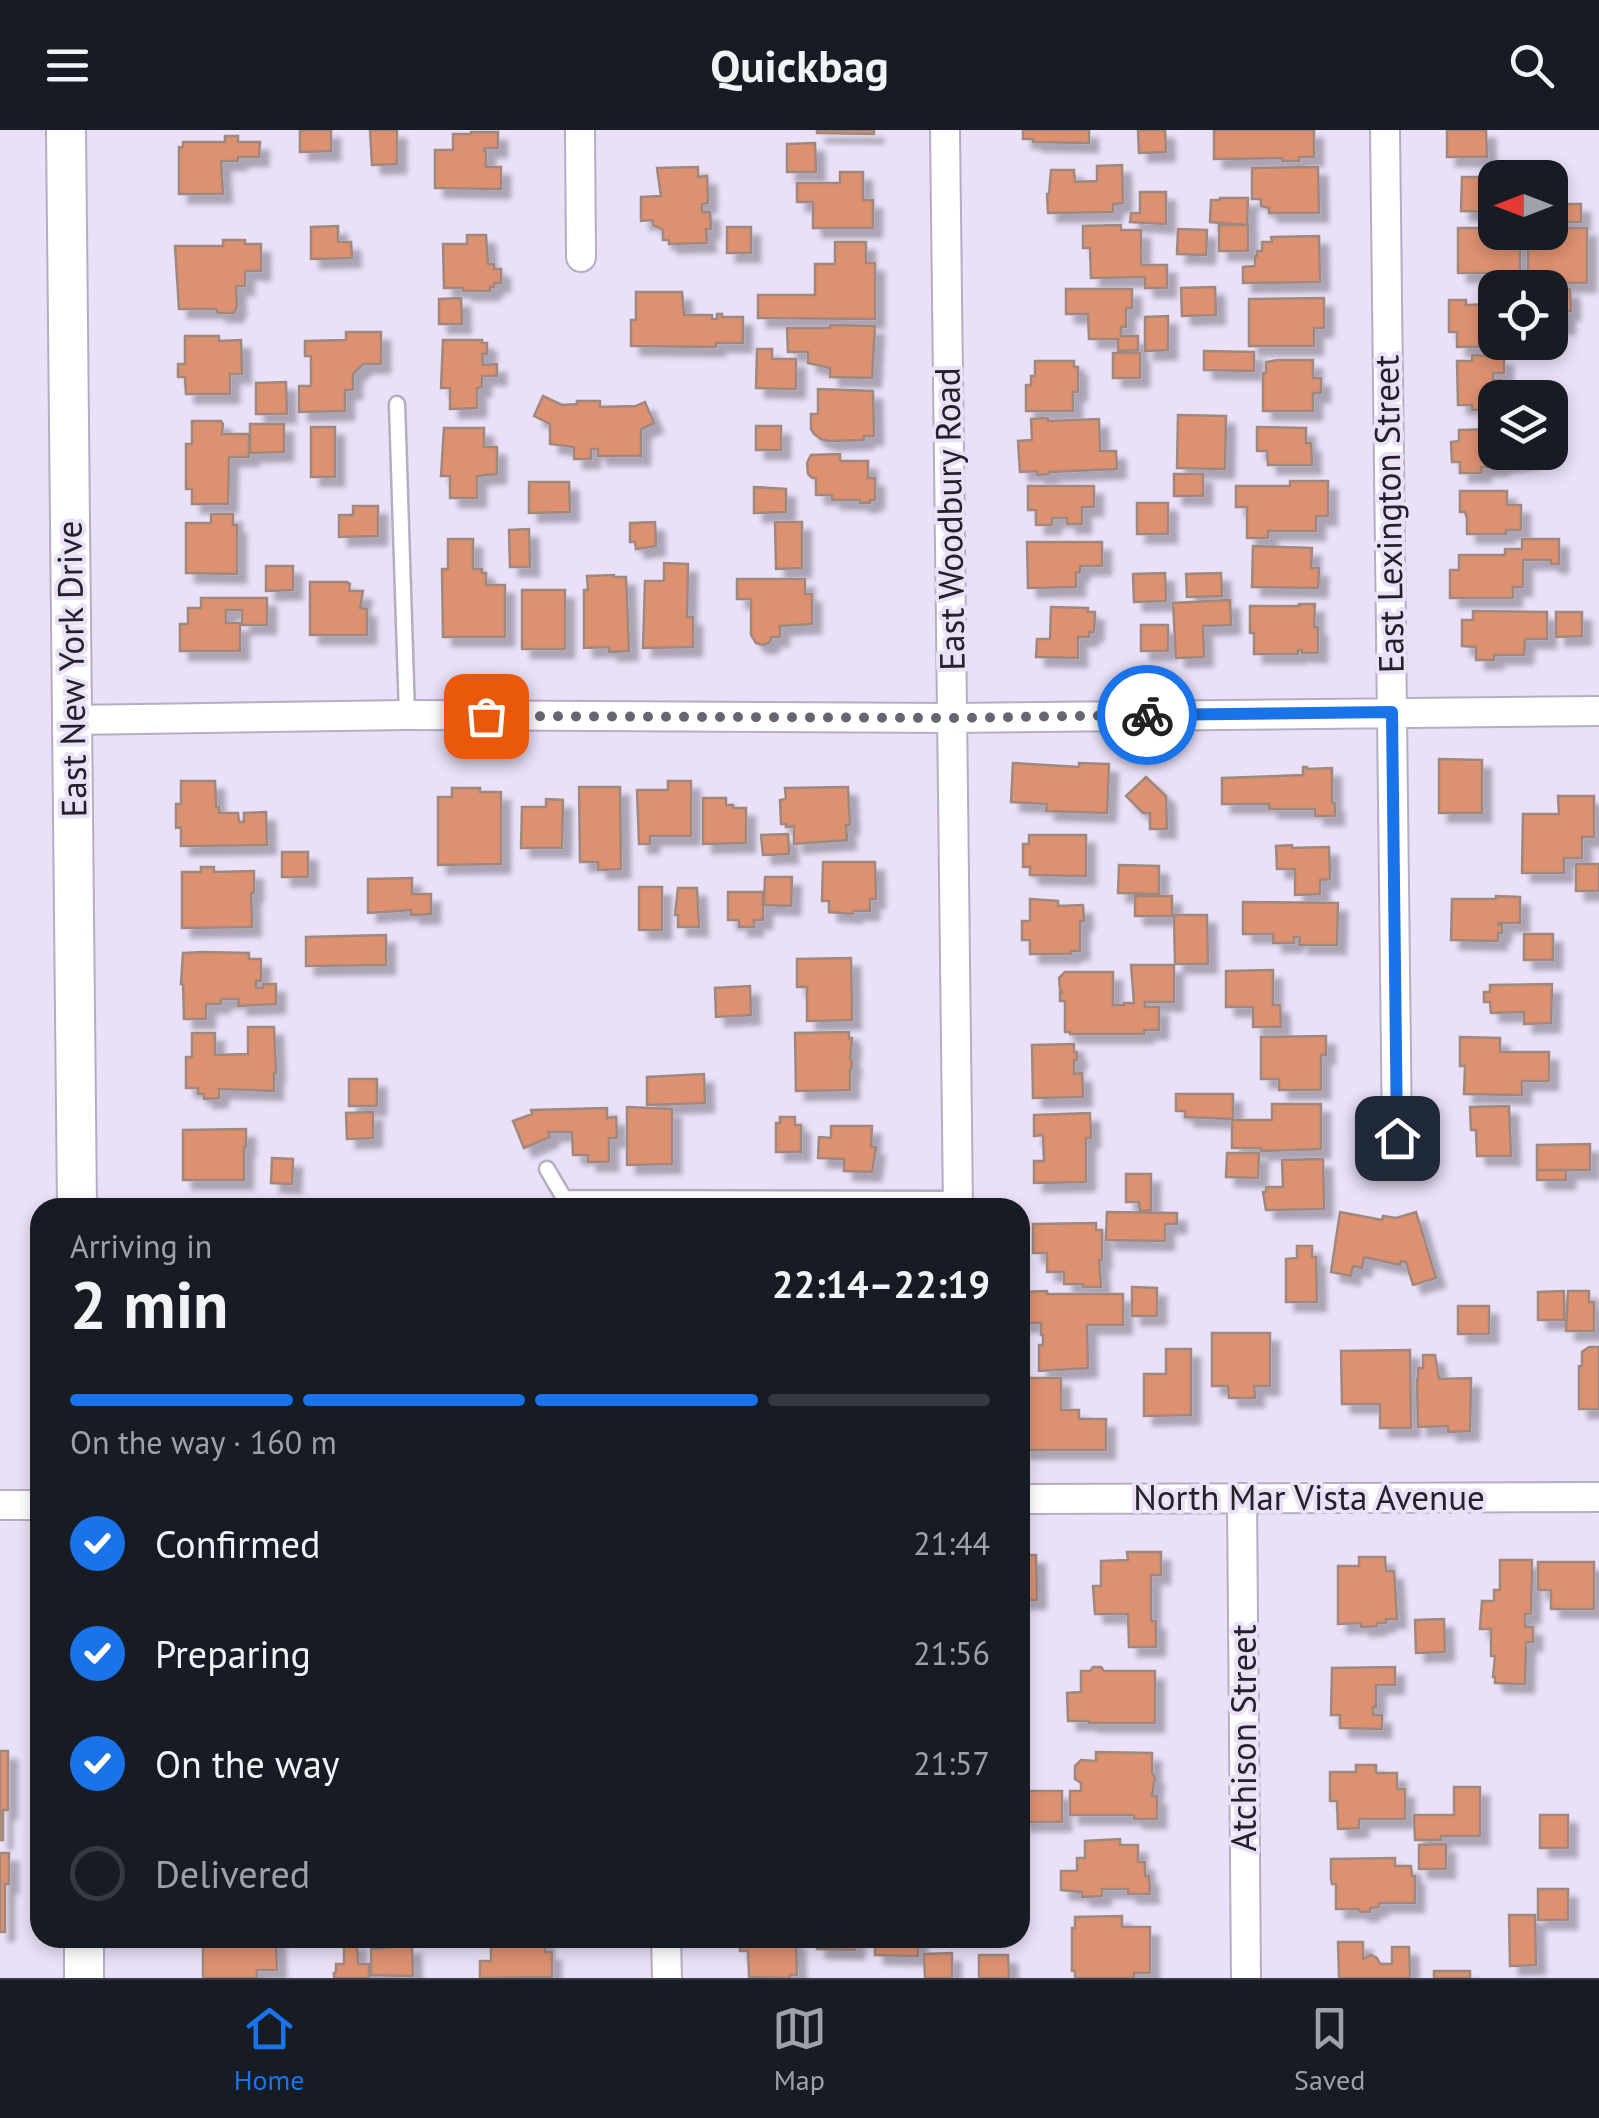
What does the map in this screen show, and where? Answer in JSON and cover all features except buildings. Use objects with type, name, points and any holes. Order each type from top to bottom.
[{"type":"street","name":"East New York Drive","points":[[66,130],[77,1198]]},
{"type":"street","points":[[580,130],[581,257]]},
{"type":"street","name":"East Woodbury Road","points":[[945,130],[958,1198]]},
{"type":"street","name":"East Lexington Street","points":[[1385,130],[1397,1138]]},
{"type":"street","points":[[72,720],[407,716],[952,718],[1599,711]]},
{"type":"street","name":"North Mar Vista Avenue","points":[[1030,1500],[1599,1497]]},
{"type":"street","name":"Atchison Street","points":[[1242,1498],[1246,1978]]},
{"type":"street","points":[[0,1505],[30,1505]]},
{"type":"street","points":[[84,1948],[84,1978]]},
{"type":"street","points":[[666,1948],[667,1978]]},
{"type":"lane","points":[[397,404],[407,716]]},
{"type":"lane","points":[[547,1169],[564,1198]]},
{"type":"way so far","points":[[486,716],[1147,715]]},
{"type":"route","points":[[1147,715],[1392,712],[1397,1138]]}]
